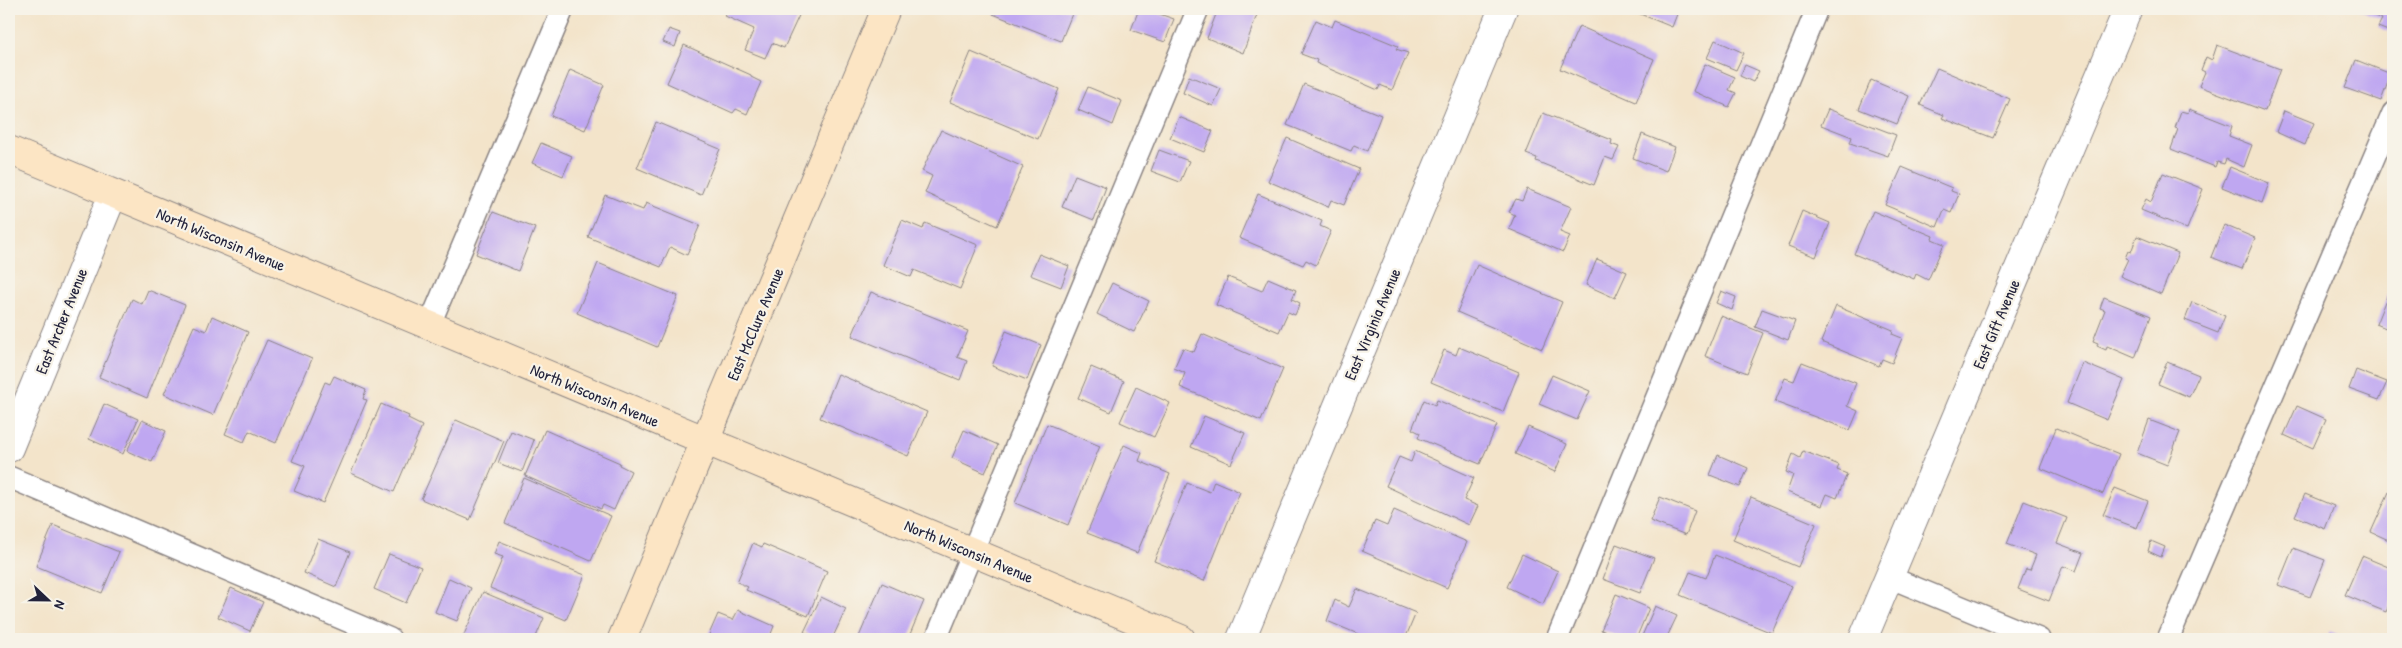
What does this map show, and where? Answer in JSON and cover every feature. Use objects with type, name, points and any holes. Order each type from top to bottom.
[{"type":"street","name":"East McClure Avenue","points":[[622,639],[886,9]]},
{"type":"street","name":"East Virginia Avenue","points":[[1242,639],[1503,9]]},
{"type":"street","name":"East Gift Avenue","points":[[1863,639],[2128,9]]},
{"type":"street","name":"North Wisconsin Avenue","points":[[9,150],[1181,639]]},
{"type":"street","name":"East Archer Avenue","points":[[9,448],[113,194]]},
{"type":"lane","points":[[429,326],[563,9]]},
{"type":"lane","points":[[936,639],[1198,9]]},
{"type":"lane","points":[[1557,639],[1817,9]]},
{"type":"lane","points":[[2168,639],[2393,113]]},
{"type":"lane","points":[[9,477],[390,639]]},
{"type":"lane","points":[[1889,577],[2039,639]]},
{"type":"building","points":[[728,9],[802,9],[784,48],[772,43],[765,58],[745,50],[754,29],[725,16]]},
{"type":"building","points":[[992,9],[1074,9],[1061,41],[993,14],[995,10]]},
{"type":"building","points":[[1139,9],[1145,9],[1174,19],[1165,42],[1131,30]]},
{"type":"building","points":[[1218,9],[1249,9],[1258,12],[1243,53],[1207,38]]},
{"type":"building","points":[[1628,9],[1679,9],[1672,27]]},
{"type":"building","points":[[2357,9],[2393,9],[2393,33],[2378,27],[2382,19]]},
{"type":"building","points":[[1316,20],[1332,27],[1335,20],[1398,46],[1396,49],[1408,53],[1392,90],[1380,85],[1378,90],[1316,63],[1317,60],[1301,54]]},
{"type":"building","points":[[1579,26],[1654,59],[1636,102],[1560,69]]},
{"type":"building","points":[[669,29],[680,33],[675,47],[663,42]]},
{"type":"building","points":[[1715,40],[1744,53],[1736,70],[1707,58]]},
{"type":"building","points":[[684,45],[751,75],[751,77],[761,82],[747,114],[736,109],[733,113],[667,83]]},
{"type":"building","points":[[2217,45],[2280,69],[2265,111],[2199,86],[2205,72],[2201,70],[2206,57],[2212,60]]},
{"type":"building","points":[[971,52],[1059,89],[1038,139],[950,102]]},
{"type":"building","points":[[2356,60],[2391,74],[2381,101],[2345,88]]},
{"type":"building","points":[[1705,64],[1735,77],[1729,90],[1736,93],[1729,107],[1693,91]]},
{"type":"building","points":[[1745,65],[1759,71],[1753,82],[1740,76]]},
{"type":"building","points":[[1937,68],[2010,99],[1993,138],[1942,118],[1944,115],[1920,105]]},
{"type":"building","points":[[570,70],[604,85],[585,130],[551,116]]},
{"type":"building","points":[[1189,76],[1221,89],[1213,106],[1183,93]]},
{"type":"building","points":[[1871,80],[1909,96],[1897,124],[1859,109]]},
{"type":"building","points":[[1304,84],[1381,115],[1367,151],[1354,145],[1351,151],[1287,125]]},
{"type":"building","points":[[1088,87],[1122,101],[1113,125],[1078,110]]},
{"type":"building","points":[[1828,109],[1896,135],[1888,156],[1850,143],[1852,137],[1821,125]]},
{"type":"building","points":[[2189,109],[2232,126],[2229,136],[2252,145],[2244,167],[2226,159],[2224,164],[2217,162],[2215,167],[2171,149],[2178,129],[2175,128],[2181,111],[2188,113]]},
{"type":"building","points":[[2284,111],[2314,123],[2305,145],[2276,132]]},
{"type":"building","points":[[1543,113],[1612,140],[1611,144],[1619,147],[1613,160],[1605,157],[1594,185],[1536,161],[1537,158],[1526,154]]},
{"type":"building","points":[[1179,117],[1213,131],[1204,152],[1170,138]]},
{"type":"building","points":[[656,122],[720,149],[701,195],[637,168]]},
{"type":"building","points":[[941,130],[1023,167],[997,226],[925,193],[932,176],[922,171]]},
{"type":"building","points":[[1642,134],[1675,147],[1666,171],[1633,158]]},
{"type":"building","points":[[1287,138],[1359,169],[1344,205],[1331,200],[1328,207],[1268,181]]},
{"type":"building","points":[[541,143],[572,156],[563,176],[532,163]]},
{"type":"building","points":[[1159,150],[1189,161],[1180,182],[1151,171]]},
{"type":"building","points":[[1902,167],[1952,188],[1951,191],[1959,194],[1951,213],[1944,210],[1937,227],[1885,205]]},
{"type":"building","points":[[2230,167],[2269,183],[2262,203],[2222,187]]},
{"type":"building","points":[[2163,173],[2203,189],[2187,229],[2141,210],[2146,199],[2151,202]]},
{"type":"building","points":[[1075,175],[1106,187],[1094,220],[1062,207]]},
{"type":"building","points":[[1527,189],[1571,207],[1560,232],[1570,236],[1563,252],[1509,229],[1515,215],[1509,212],[1516,199],[1522,201]]},
{"type":"building","points":[[1258,194],[1322,221],[1320,226],[1331,231],[1316,265],[1306,260],[1303,265],[1239,238]]},
{"type":"building","points":[[605,195],[643,210],[646,203],[700,225],[687,255],[670,247],[661,267],[588,237]]},
{"type":"building","points":[[1802,211],[1830,223],[1816,257],[1788,246]]},
{"type":"building","points":[[1873,211],[1933,236],[1932,239],[1944,244],[1928,280],[1916,274],[1914,279],[1854,254]]},
{"type":"building","points":[[493,212],[535,228],[518,271],[476,254]]},
{"type":"building","points":[[902,220],[923,229],[925,223],[978,245],[960,289],[914,270],[911,277],[883,265]]},
{"type":"building","points":[[2224,225],[2255,238],[2242,269],[2211,257]]},
{"type":"building","points":[[2137,236],[2178,253],[2161,294],[2120,276],[2128,259],[2125,258],[2128,251],[2131,252]]},
{"type":"building","points":[[1039,254],[1069,266],[1061,287],[1030,275]]},
{"type":"building","points":[[1597,259],[1627,272],[1615,298],[1586,285]]},
{"type":"building","points":[[598,263],[678,296],[657,347],[577,313]]},
{"type":"building","points":[[1477,265],[1562,302],[1542,349],[1457,312]]},
{"type":"building","points":[[1228,277],[1262,291],[1268,278],[1296,290],[1292,299],[1300,303],[1295,315],[1288,312],[1279,332],[1216,305]]},
{"type":"building","points":[[1112,283],[1149,301],[1134,332],[1097,314]]},
{"type":"building","points":[[148,290],[185,305],[147,398],[99,377],[132,299],[142,304]]},
{"type":"building","points":[[1721,291],[1736,297],[1732,310],[1716,303]]},
{"type":"building","points":[[871,292],[968,331],[957,357],[967,361],[960,380],[852,336]]},
{"type":"building","points":[[2388,294],[2393,296],[2393,331],[2376,324]]},
{"type":"building","points":[[2104,297],[2151,316],[2135,358],[2107,346],[2106,350],[2097,346],[2098,343],[2093,341],[2105,310],[2100,308]]},
{"type":"building","points":[[2192,302],[2225,316],[2218,333],[2185,320]]},
{"type":"building","points":[[1836,306],[1893,330],[1892,334],[1902,338],[1892,363],[1882,359],[1879,366],[1821,342]]},
{"type":"building","points":[[1762,309],[1795,321],[1788,340],[1755,327]]},
{"type":"building","points":[[212,316],[248,332],[213,415],[164,394],[194,326],[206,331]]},
{"type":"building","points":[[1721,316],[1763,333],[1747,373],[1705,356]]},
{"type":"building","points":[[1006,331],[1041,345],[1027,380],[992,366]]},
{"type":"building","points":[[1202,334],[1283,369],[1261,421],[1180,387],[1185,373],[1174,368],[1183,348],[1194,352]]},
{"type":"building","points":[[267,340],[312,359],[276,443],[249,431],[244,442],[225,434]]},
{"type":"building","points":[[1459,347],[1519,372],[1503,412],[1431,382],[1444,350],[1456,355]]},
{"type":"building","points":[[1802,362],[1856,383],[1847,406],[1858,411],[1850,430],[1775,402],[1785,378],[1794,381]]},
{"type":"building","points":[[2167,362],[2199,375],[2189,397],[2158,384]]},
{"type":"building","points":[[2083,363],[2124,380],[2107,420],[2067,403]]},
{"type":"building","points":[[1091,367],[1124,381],[1111,412],[1078,398]]},
{"type":"building","points":[[2356,370],[2387,382],[2379,400],[2349,389]]},
{"type":"building","points":[[838,374],[927,412],[908,456],[820,418]]},
{"type":"building","points":[[1552,375],[1590,391],[1577,420],[1539,404]]},
{"type":"building","points":[[334,376],[366,390],[363,399],[367,400],[323,503],[294,491],[305,466],[292,461],[325,382],[330,384]]},
{"type":"building","points":[[1136,387],[1170,403],[1154,437],[1120,422]]},
{"type":"building","points":[[1424,400],[1435,405],[1437,400],[1497,425],[1480,464],[1418,438],[1420,433],[1412,429]]},
{"type":"building","points":[[104,404],[138,419],[123,454],[89,439]]},
{"type":"building","points":[[381,404],[409,416],[408,419],[422,426],[394,492],[351,473]]},
{"type":"building","points":[[2297,406],[2326,419],[2313,448],[2284,435]]},
{"type":"building","points":[[1204,416],[1245,433],[1231,464],[1191,447]]},
{"type":"building","points":[[142,420],[166,431],[152,462],[127,451]]},
{"type":"building","points":[[456,420],[504,441],[470,520],[421,499]]},
{"type":"building","points":[[2149,420],[2180,432],[2167,465],[2137,453]]},
{"type":"building","points":[[1047,424],[1100,446],[1068,525],[1015,503]]},
{"type":"building","points":[[1528,427],[1567,444],[1555,472],[1515,454]]},
{"type":"building","points":[[2056,428],[2119,454],[2103,494],[2040,468]]},
{"type":"building","points":[[545,430],[620,463],[619,465],[631,471],[614,510],[603,505],[601,509],[525,476]]},
{"type":"building","points":[[964,430],[998,445],[985,473],[952,458]]},
{"type":"building","points":[[511,431],[534,440],[522,472],[498,463]]},
{"type":"building","points":[[1124,445],[1142,453],[1139,461],[1170,474],[1137,553],[1087,533]]},
{"type":"building","points":[[1415,451],[1474,478],[1464,500],[1478,506],[1469,525],[1386,486],[1399,457],[1411,462]]},
{"type":"building","points":[[1803,451],[1839,465],[1837,470],[1847,474],[1837,498],[1827,494],[1822,506],[1787,492],[1793,475],[1786,472],[1793,454],[1800,458]]},
{"type":"building","points":[[1718,455],[1748,468],[1740,487],[1710,475]]},
{"type":"building","points":[[524,478],[611,516],[591,561],[505,523]]},
{"type":"building","points":[[1214,481],[1240,492],[1204,581],[1154,561],[1187,483],[1210,492]]},
{"type":"building","points":[[2115,488],[2148,501],[2137,528],[2103,515]]},
{"type":"building","points":[[2389,492],[2393,494],[2393,542],[2371,532]]},
{"type":"building","points":[[2305,494],[2334,506],[2325,529],[2295,516]]},
{"type":"building","points":[[1660,497],[1695,511],[1686,535],[1650,521]]},
{"type":"building","points":[[1751,497],[1816,524],[1798,567],[1733,540]]},
{"type":"building","points":[[2024,501],[2067,518],[2057,543],[2083,553],[2076,571],[2063,566],[2049,601],[2018,589],[2026,569],[2030,570],[2036,555],[2007,544]]},
{"type":"building","points":[[1394,510],[1467,542],[1447,588],[1362,551],[1375,521],[1387,526]]},
{"type":"building","points":[[53,525],[119,552],[102,593],[36,566]]},
{"type":"building","points":[[318,539],[350,552],[336,587],[304,573]]},
{"type":"building","points":[[499,541],[585,575],[566,620],[490,588],[503,557],[494,554]]},
{"type":"building","points":[[2151,541],[2165,547],[2161,557],[2148,551]]},
{"type":"building","points":[[753,543],[762,547],[763,544],[827,571],[808,616],[746,590],[748,587],[737,582]]},
{"type":"building","points":[[1616,544],[1654,558],[1640,593],[1603,579]]},
{"type":"building","points":[[2293,548],[2325,560],[2310,597],[2278,585]]},
{"type":"building","points":[[389,554],[421,567],[406,603],[374,589]]},
{"type":"building","points":[[1522,554],[1558,571],[1543,604],[1507,587]]},
{"type":"building","points":[[1715,555],[1792,586],[1772,633],[1680,595],[1690,572],[1706,578]]},
{"type":"building","points":[[2362,556],[2393,569],[2393,595],[2386,612],[2345,595]]},
{"type":"building","points":[[449,578],[471,588],[457,621],[435,612]]},
{"type":"building","points":[[882,583],[924,601],[908,639],[858,639]]},
{"type":"building","points":[[231,588],[263,602],[250,631],[218,617]]},
{"type":"building","points":[[1357,589],[1416,613],[1405,639],[1370,639],[1327,621],[1335,600],[1349,607]]},
{"type":"building","points":[[483,592],[544,618],[535,639],[462,639]]},
{"type":"building","points":[[1616,594],[1649,608],[1636,639],[1626,639],[1601,630]]},
{"type":"building","points":[[821,597],[846,609],[832,639],[820,639],[804,632]]},
{"type":"building","points":[[1655,606],[1677,616],[1666,639],[1650,639],[1642,636]]},
{"type":"building","points":[[738,610],[774,626],[769,639],[707,639],[718,614],[733,620]]},
{"type":"building","points":[[2330,631],[2349,639],[2326,639]]}]
